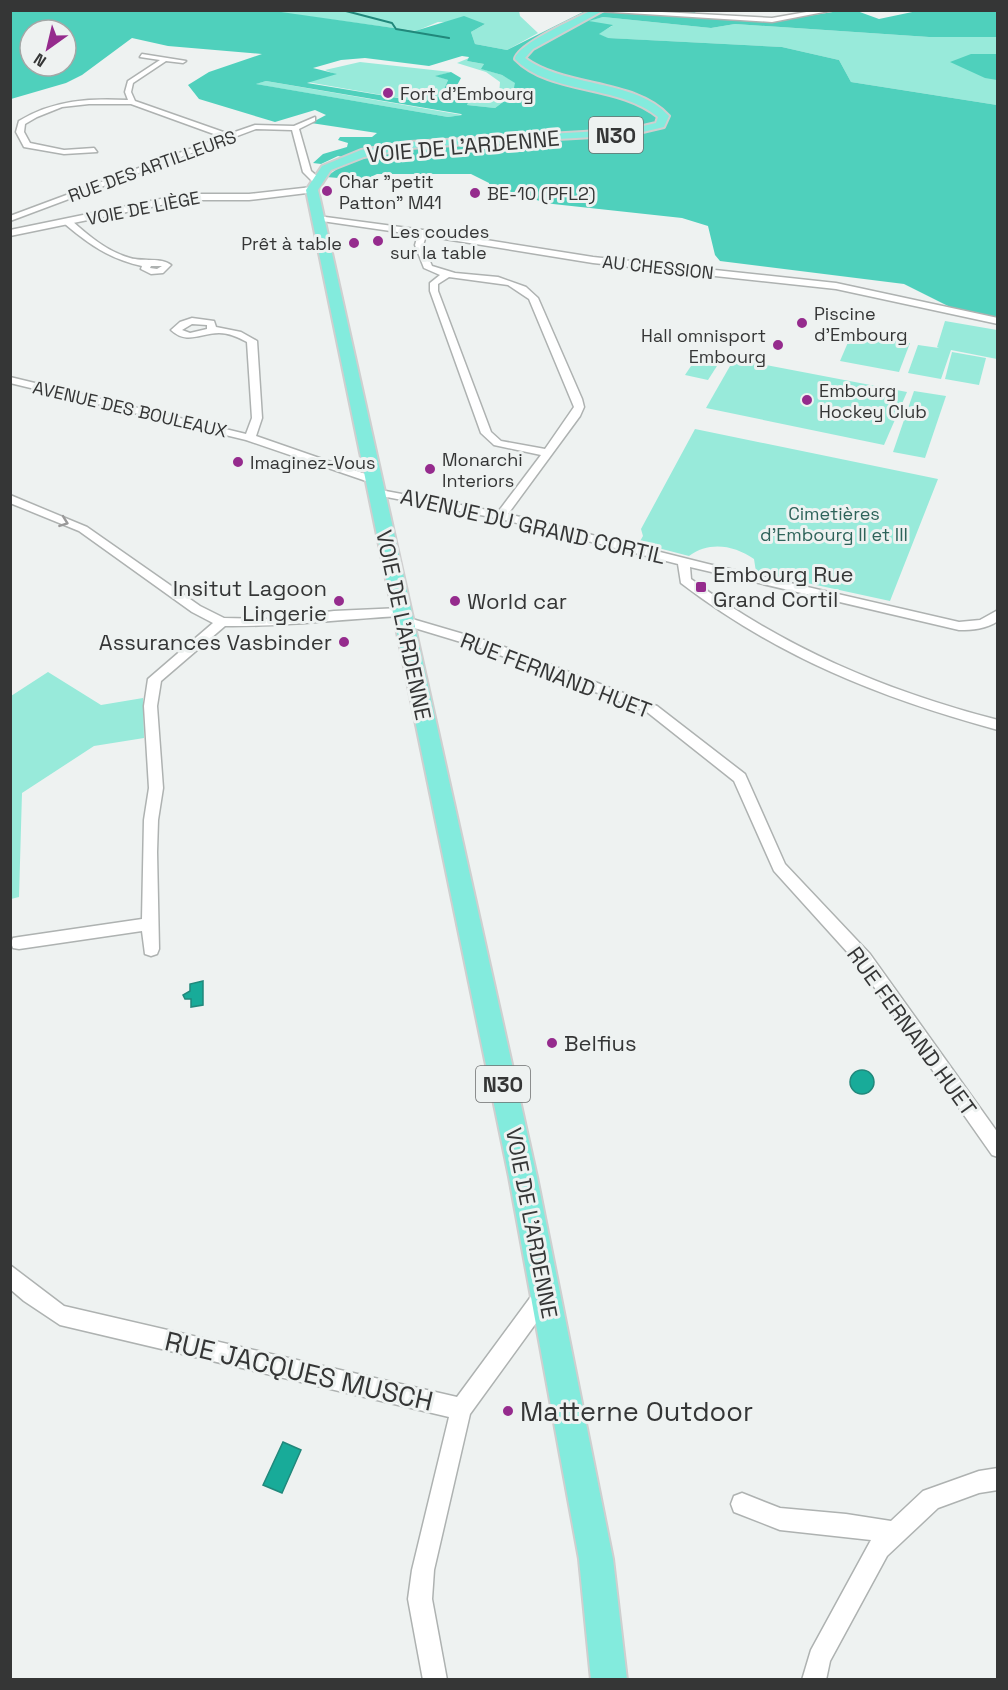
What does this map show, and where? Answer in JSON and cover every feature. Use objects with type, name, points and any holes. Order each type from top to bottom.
[{"type":"main road","name":"VOIE DE L'ARDENNE","points":[[600,11],[523,51],[520,59],[542,72],[648,105],[664,116],[660,125],[650,130],[618,134],[434,143],[379,149],[335,162],[314,184],[318,218],[374,486],[521,1165],[596,1559],[609,1680]]},
{"type":"street","points":[[600,11],[772,20],[831,10]]},
{"type":"street","points":[[142,56],[163,61],[183,61]]},
{"type":"street","points":[[132,102],[128,92],[130,82],[163,61]]},
{"type":"street","points":[[94,150],[54,151],[23,145],[20,132],[22,123],[34,114],[79,102],[132,102],[230,137]]},
{"type":"street","points":[[312,119],[296,128],[307,172],[314,184]]},
{"type":"street","name":"RUE DES ARTILLEURS","points":[[10,219],[255,127],[296,128]]},
{"type":"street","name":"VOIE DE LIÈGE","points":[[10,233],[190,197],[258,196],[314,184]]},
{"type":"street","name":"AU CHESSION","points":[[318,218],[423,232],[614,263],[836,286],[998,321]]},
{"type":"street","points":[[68,222],[103,253],[147,265]]},
{"type":"street","points":[[423,232],[419,245],[428,268],[447,274],[504,281],[524,288],[533,298],[579,407],[501,516]]},
{"type":"street","points":[[447,274],[434,283],[434,291],[486,433],[498,443],[547,453]]},
{"type":"street","name":"AVENUE DES BOULEAUX","points":[[212,330],[240,333],[252,341],[257,418],[250,438]]},
{"type":"street","name":"AVENUE DES BOULEAUX","points":[[10,381],[250,438],[374,486]]},
{"type":"street","name":"AVENUE DU GRAND CORTIL","points":[[374,486],[684,562],[685,580],[701,593],[734,616],[796,651],[877,687],[998,725]]},
{"type":"street","points":[[10,498],[43,514],[83,528],[196,609],[222,622],[155,679],[152,691],[150,719],[156,789],[152,818],[149,924],[152,949]]},
{"type":"street","points":[[684,562],[959,626],[979,626],[998,614]]},
{"type":"street","name":"RUE FERNAND HUET","points":[[222,622],[269,623],[334,615],[402,616],[500,650],[652,709],[740,778],[779,867],[864,958],[998,1149]]},
{"type":"street","points":[[19,943],[149,924]]},
{"type":"street","name":"RUE JACQUES MUSCH","points":[[10,1275],[60,1315],[460,1409],[482,1383],[522,1322],[545,1293]]},
{"type":"street","points":[[435,1680],[420,1599],[423,1570],[460,1409]]},
{"type":"street","points":[[814,1680],[819,1658],[879,1548],[931,1499],[979,1482],[998,1479]]},
{"type":"street","points":[[742,1504],[780,1519],[846,1525],[895,1533]]},
{"type":"green space","points":[[267,11],[519,11],[520,16],[538,33],[507,50],[475,44],[471,32],[485,24],[438,22],[416,31]]},
{"type":"green space","points":[[603,17],[711,28],[735,24],[929,37],[997,37],[997,105],[851,82],[839,60],[782,47],[607,38],[598,34],[612,26],[587,21]]},
{"type":"green space","points":[[469,58],[467,61],[484,64],[482,69],[502,75],[516,83],[513,92],[518,99],[503,102],[495,108],[467,105],[469,101],[488,100],[499,94],[500,82],[486,72],[457,63]]},
{"type":"green space","points":[[360,62],[451,72],[437,76],[448,80],[441,96],[422,102],[307,82],[335,74],[325,70]]},
{"type":"green space","points":[[266,81],[462,115],[448,117],[255,84]]},
{"type":"green space","points":[[945,321],[997,330],[997,359],[951,350],[941,379],[908,373],[918,345],[939,348],[937,347]]},
{"type":"green space","points":[[852,333],[910,343],[899,372],[840,361]]},
{"type":"green space","points":[[701,351],[724,355],[708,380],[685,375]]},
{"type":"green space","points":[[952,352],[986,358],[979,385],[945,379]]},
{"type":"green space","name":"Embourg Hockey Club","points":[[734,359],[907,392],[884,445],[706,408]]},
{"type":"green space","points":[[914,391],[946,396],[925,458],[893,452]]},
{"type":"green space","name":"Cimetières d'Embourg II et III","points":[[695,429],[938,479],[890,601],[756,572],[754,559],[730,548],[705,548],[689,556],[639,543],[643,536],[641,529]]},
{"type":"green space","points":[[48,672],[101,705],[143,698],[144,738],[94,746],[22,793],[19,897],[11,899],[11,696]]},
{"type":"shaded area","points":[[267,10],[415,31],[464,16],[485,24],[471,32],[475,44],[507,50],[585,11],[669,13],[669,11],[695,11],[696,17],[776,21],[839,11],[857,11],[879,19],[917,11],[997,11],[997,37],[929,37],[735,24],[711,28],[603,17],[589,21],[613,25],[599,34],[608,38],[782,47],[839,60],[851,82],[997,105],[997,317],[952,308],[904,284],[720,261],[715,255],[708,226],[682,218],[553,204],[490,189],[489,183],[471,174],[377,174],[364,180],[326,177],[351,159],[338,156],[321,164],[313,163],[323,154],[347,147],[348,143],[338,140],[340,137],[372,137],[377,133],[311,123],[326,115],[315,110],[275,122],[199,99],[188,85],[209,72],[262,54],[168,46],[132,38],[78,77],[78,18],[18,18],[18,78],[76,78],[11,99],[11,11]],"holes":[[[462,56],[469,57],[467,61],[484,64],[481,69],[502,75],[515,83],[513,92],[517,99],[503,102],[495,108],[467,105],[469,101],[449,100],[461,78],[451,72],[435,76],[448,80],[441,96],[422,102],[307,83],[337,74],[313,68],[341,60],[365,58],[429,66]],[[266,81],[461,114],[462,115],[448,117],[256,84]]]},
{"type":"shaded area","points":[[971,54],[997,54],[997,80],[985,78],[950,62]]},
{"type":"shaded area","points":[[203,981],[203,1005],[191,1007],[191,999],[185,999],[183,995],[190,991],[190,984]]},
{"type":"shaded area","points":[[862,1070],[870,1074],[874,1082],[870,1090],[862,1094],[854,1090],[850,1082],[854,1074]]},
{"type":"shaded area","points":[[283,1442],[301,1450],[282,1493],[263,1485]]},
{"type":"waterway","points":[[342,10],[392,23],[396,29],[449,38]]},
{"type":"place","name":"Fort d'Embourg","points":[[388,93]]},
{"type":"place","name":"Char \"petit Patton\" M41","points":[[327,191]]},
{"type":"place","name":"BE-10 (PFL2)","points":[[475,193]]},
{"type":"place","name":"Les coudes sur la table","points":[[378,241]]},
{"type":"place","name":"Prêt à table","points":[[354,243]]},
{"type":"place","name":"Piscine d’Embourg","points":[[802,323]]},
{"type":"place","name":"Hall omnisport Embourg","points":[[778,345]]},
{"type":"place","name":"Embourg Hockey Club","points":[[807,400]]},
{"type":"place","name":"Imaginez-Vous","points":[[238,462]]},
{"type":"place","name":"Monarchi Interiors","points":[[430,469]]},
{"type":"place","name":"Embourg Rue Grand Cortil","points":[[701,587]]},
{"type":"place","name":"Insitut Lagoon Lingerie","points":[[339,601]]},
{"type":"place","name":"World car","points":[[455,601]]},
{"type":"place","name":"Assurances Vasbinder","points":[[344,642]]},
{"type":"place","name":"Belfius","points":[[552,1043]]},
{"type":"place","name":"Matterne Outdoor","points":[[508,1411]]}]
